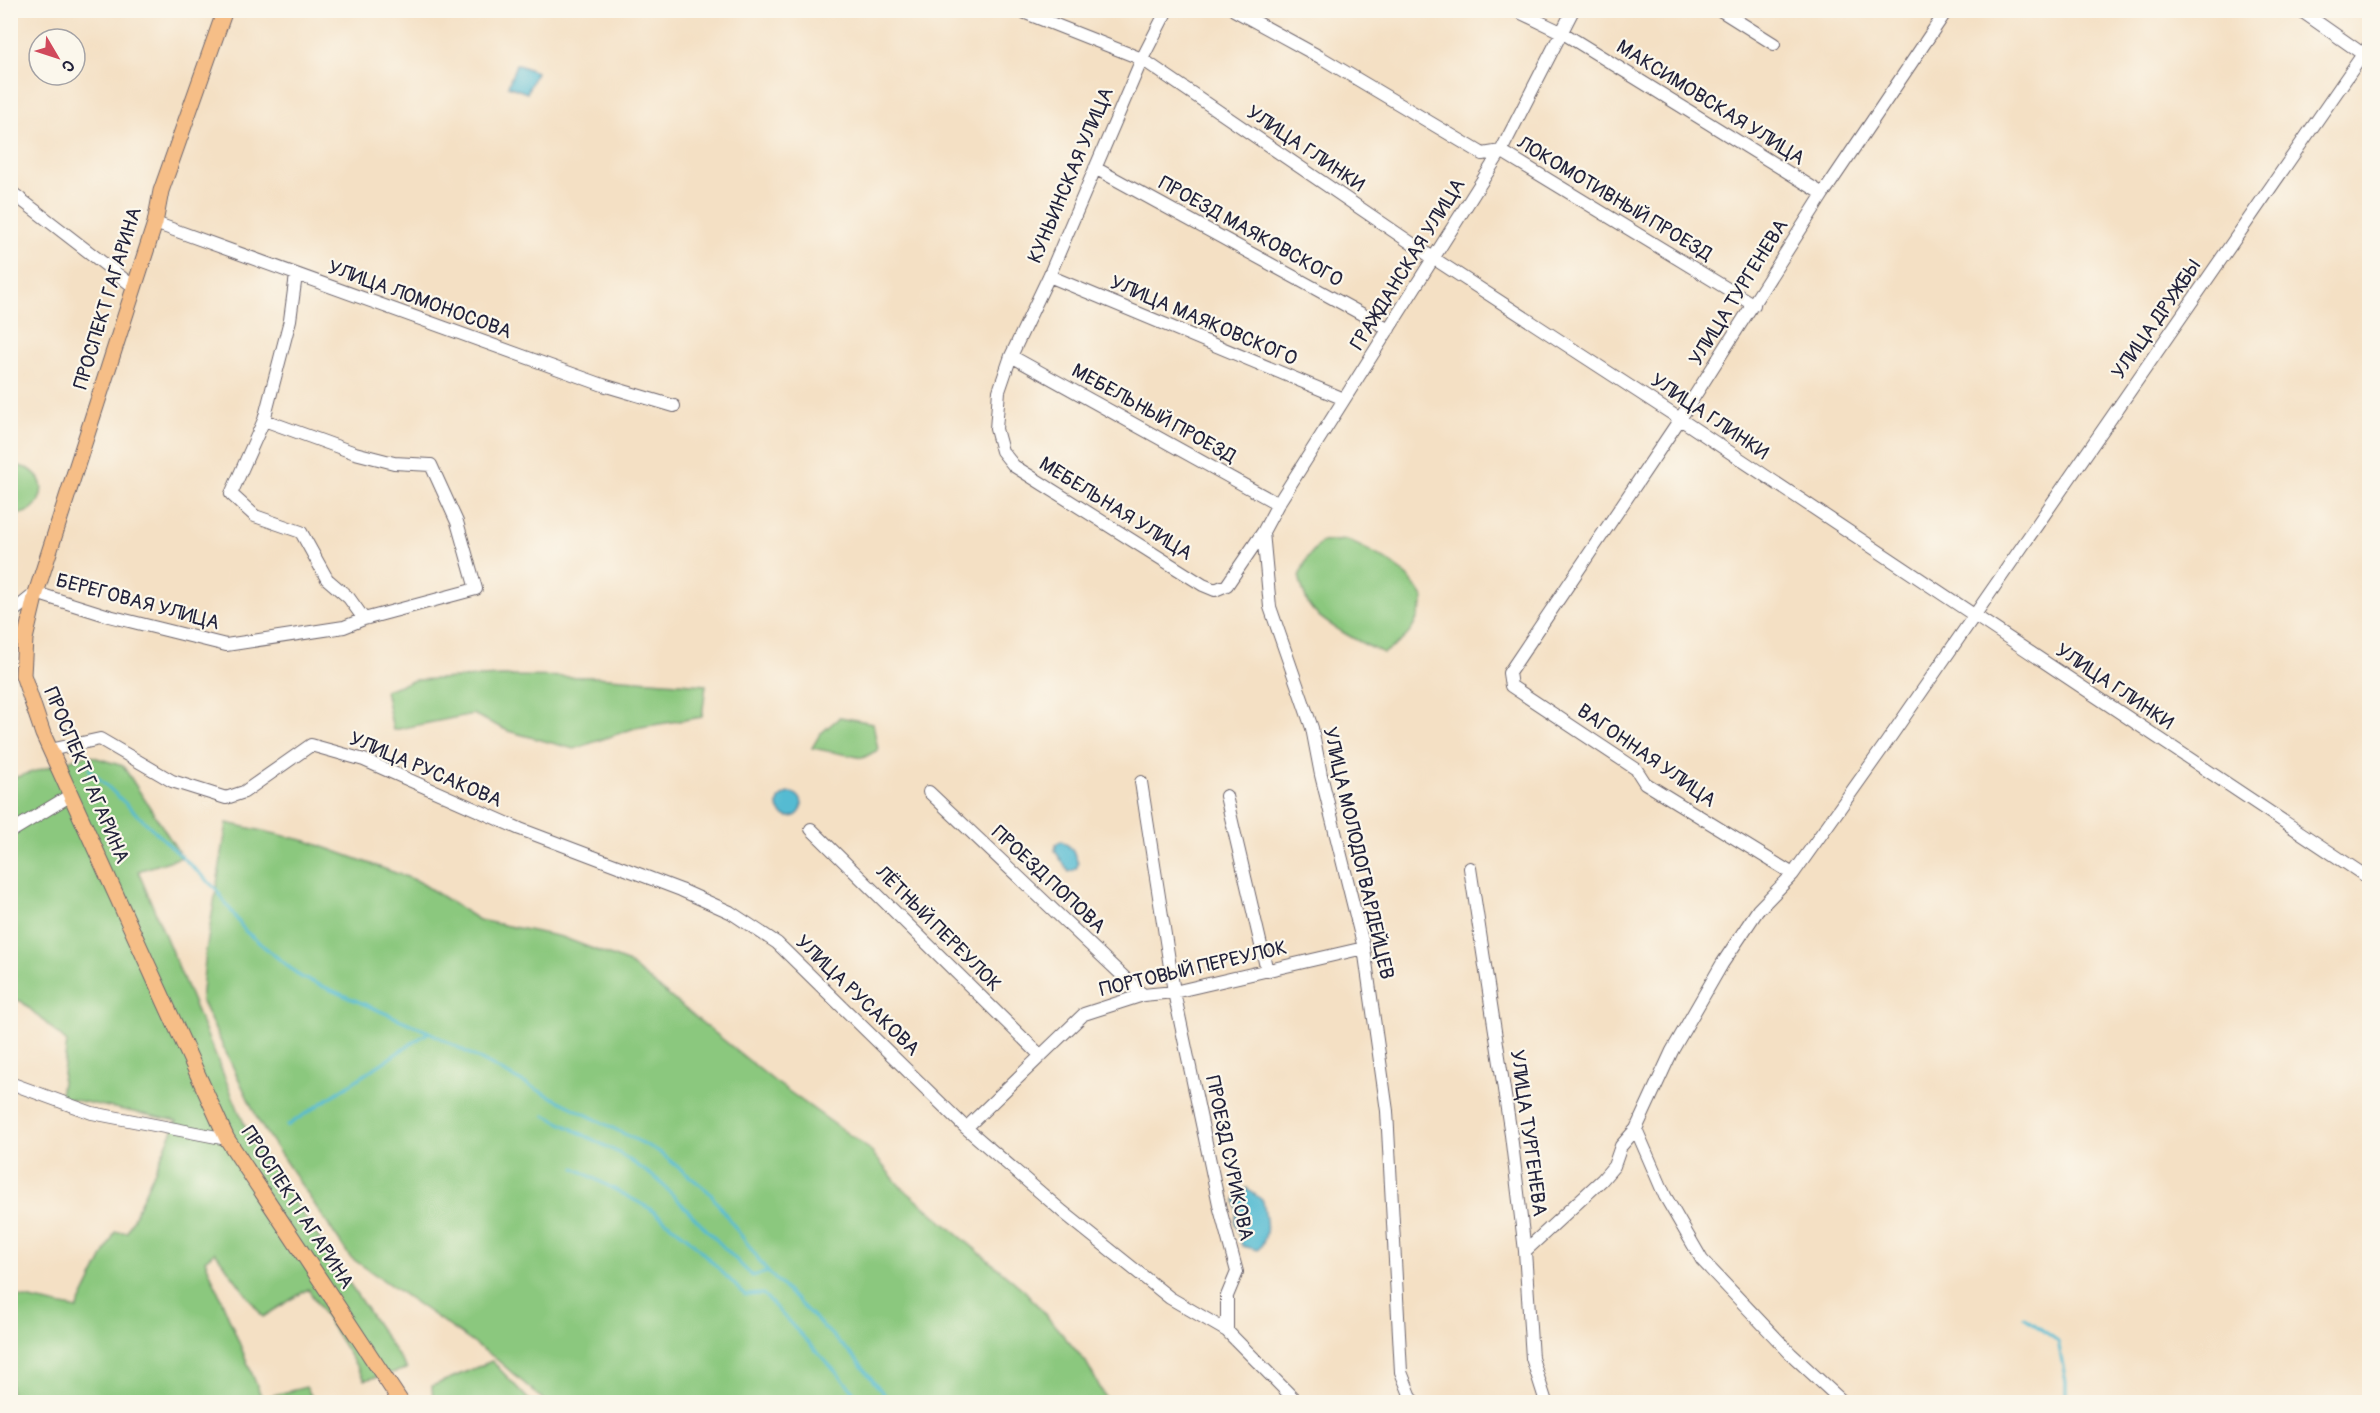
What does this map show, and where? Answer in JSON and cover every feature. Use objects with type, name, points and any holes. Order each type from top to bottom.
[{"type":"main road","name":"ПРОСПЕКТ ГАГАРИНА","points":[[225,10],[161,191],[155,223],[36,593],[25,639],[23,675],[50,750],[227,1139],[401,1402]]},
{"type":"street","name":"УЛИЦА ГЛИНКИ","points":[[1018,10],[1142,59],[1433,258],[1680,419],[2370,879]]},
{"type":"street","name":"КУНЬИНСКАЯ УЛИЦА","points":[[1002,451],[996,429],[999,391],[1011,356],[1142,59],[1167,10]]},
{"type":"street","name":"ЛОКОМОТИВНЫЙ ПРОЕЗД","points":[[1234,10],[1320,57],[1483,154],[1501,151],[1754,305]]},
{"type":"street","name":"МАКСИМОВСКАЯ УЛИЦА","points":[[1515,10],[1563,33],[1823,194]]},
{"type":"street","name":"ГРАЖДАНСКАЯ УЛИЦА","points":[[1215,590],[1227,585],[1263,532],[1278,504],[1501,151],[1573,10]]},
{"type":"street","points":[[1720,10],[1774,44]]},
{"type":"street","name":"УЛИЦА ТУРГЕНЕВА","points":[[1511,686],[1509,673],[1680,419],[1823,194],[1947,10]]},
{"type":"street","points":[[2300,10],[2367,52]]},
{"type":"street","name":"УЛИЦА ДРУЖБЫ","points":[[1525,1251],[1602,1180],[1614,1166],[1621,1146],[1636,1129],[1672,1051],[1722,964],[1758,910],[1793,874],[2367,52]]},
{"type":"street","name":"ПРОЕЗД МАЯКОВСКОГО","points":[[1095,168],[1389,328]]},
{"type":"street","points":[[10,191],[134,286]]},
{"type":"street","name":"УЛИЦА ЛОМОНОСОВА","points":[[155,223],[170,226],[296,275],[603,385],[674,406]]},
{"type":"street","points":[[296,275],[290,320],[264,420],[231,494],[255,516],[301,532],[327,579],[349,598],[364,619]]},
{"type":"street","name":"УЛИЦА МАЯКОВСКОГО","points":[[1048,276],[1344,399]]},
{"type":"street","name":"МЕБЕЛЬНЫЙ ПРОЕЗД","points":[[1011,356],[1278,504]]},
{"type":"street","name":"БЕРЕГОВАЯ УЛИЦА","points":[[36,593],[109,616],[226,645],[345,627],[364,619],[476,589],[457,522],[431,465],[394,463],[355,453],[264,420]]},
{"type":"street","name":"МЕБЕЛЬНАЯ УЛИЦА","points":[[1002,451],[1014,466],[1033,479],[1203,585],[1215,590]]},
{"type":"street","name":"УЛИЦА МОЛОДОГВАРДЕЙЦЕВ","points":[[1263,532],[1270,607],[1311,728],[1364,948],[1387,1111],[1401,1372],[1413,1402]]},
{"type":"street","points":[[10,614],[36,593]]},
{"type":"street","name":"ВАГОННАЯ УЛИЦА","points":[[1511,686],[1636,769],[1645,783],[1793,874]]},
{"type":"street","name":"УЛИЦА РУСАКОВА","points":[[50,750],[100,739],[172,781],[226,798],[244,792],[311,745],[364,760],[520,829],[681,890],[730,912],[777,943],[966,1128],[1063,1212],[1170,1298],[1227,1331],[1297,1402]]},
{"type":"street","points":[[1141,782],[1174,992]]},
{"type":"street","name":"ПРОЕЗД ПОПОВА","points":[[929,792],[1143,995]]},
{"type":"street","points":[[10,832],[71,795]]},
{"type":"street","points":[[1226,796],[1267,971]]},
{"type":"street","name":"ЛЁТНЫЙ ПЕРЕУЛОК","points":[[811,829],[1041,1056]]},
{"type":"street","name":"УЛИЦА ТУРГЕНЕВА","points":[[1470,868],[1511,1135],[1525,1251],[1532,1358],[1546,1402]]},
{"type":"street","name":"ПОРТОВЫЙ ПЕРЕУЛОК","points":[[966,1128],[1084,1014],[1143,995],[1174,992],[1364,948]]},
{"type":"street","name":"ПРОЕЗД СУРИКОВА","points":[[1174,992],[1220,1209],[1237,1272],[1227,1296],[1227,1331]]},
{"type":"street","points":[[10,1083],[92,1113],[227,1139]]},
{"type":"street","points":[[1636,1129],[1665,1196],[1702,1260],[1791,1354],[1843,1402]]},
{"type":"green space","points":[[11,463],[29,469],[37,475],[41,483],[40,499],[35,506],[20,514],[11,514]]},
{"type":"green space","points":[[1347,540],[1391,563],[1409,578],[1424,599],[1411,631],[1384,653],[1334,627],[1311,608],[1304,592],[1299,576],[1308,557],[1321,542]]},
{"type":"green space","points":[[502,676],[595,677],[706,685],[702,717],[635,728],[574,749],[508,731],[473,714],[393,730],[385,690],[415,680]]},
{"type":"green space","points":[[840,717],[873,723],[878,750],[863,758],[812,748],[820,734]]},
{"type":"green space","points":[[87,755],[123,766],[182,857],[138,871],[248,1133],[407,1369],[365,1380],[308,1289],[263,1317],[215,1252],[205,1260],[262,1398],[306,1387],[315,1402],[11,1402],[11,1295],[77,1309],[115,1232],[127,1232],[177,1121],[60,1097],[67,1042],[21,1001],[11,999],[10,779]]},
{"type":"green space","points":[[227,823],[307,841],[418,881],[479,920],[562,937],[627,962],[773,1080],[869,1149],[899,1185],[1025,1291],[1086,1362],[1108,1402],[546,1402],[495,1358],[350,1257],[260,1124],[201,1000],[206,951]]},
{"type":"green space","points":[[492,1361],[531,1402],[433,1402],[432,1386]]},
{"type":"water","points":[[516,64],[536,72],[527,93],[508,86]]},
{"type":"water","points":[[790,793],[798,797],[802,805],[798,813],[790,817],[782,813],[778,805],[782,797]]},
{"type":"water","points":[[1061,841],[1072,850],[1078,864],[1076,869],[1069,872],[1055,851],[1056,844]]},
{"type":"water","points":[[1247,1188],[1263,1201],[1266,1233],[1258,1250],[1242,1246],[1235,1223],[1237,1210],[1235,1200],[1241,1191]]},
{"type":"waterway","points":[[89,769],[216,889],[245,931],[301,977],[429,1032],[658,1151],[709,1192],[768,1272],[856,1359],[890,1402]]},
{"type":"waterway","points":[[287,1126],[429,1032]]},
{"type":"waterway","points":[[545,1115],[619,1153],[657,1179],[752,1276],[768,1272]]},
{"type":"waterway","points":[[575,1168],[649,1208],[689,1239],[745,1295],[763,1294],[862,1402]]},
{"type":"waterway","points":[[2024,1317],[2058,1341],[2066,1382],[2066,1402]]}]
